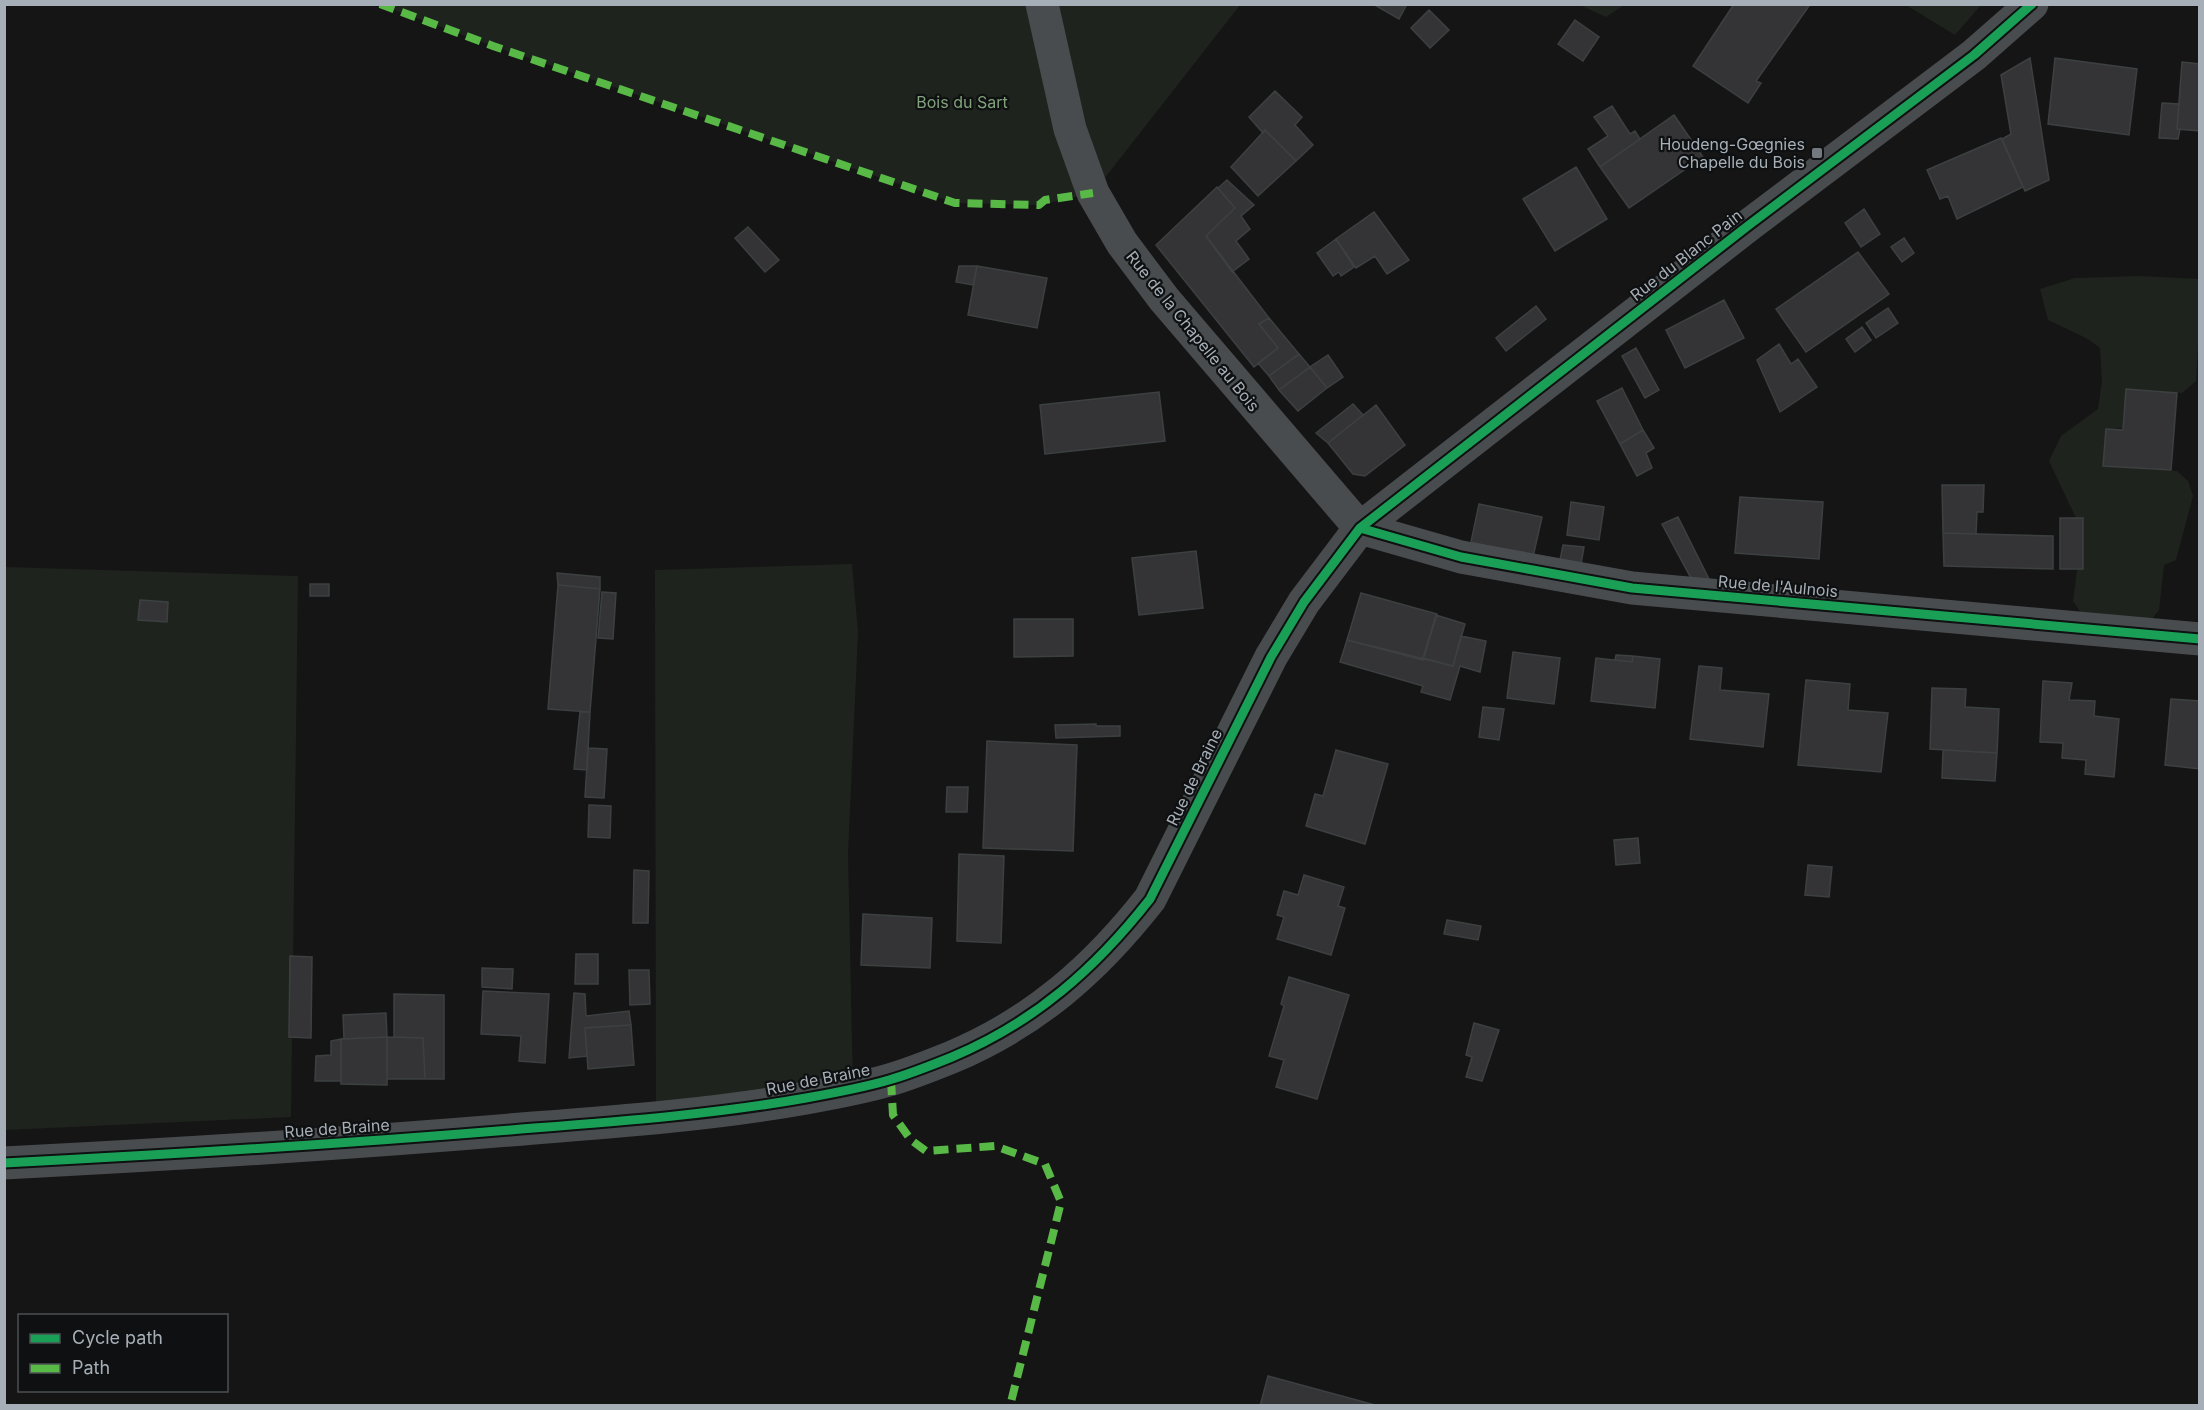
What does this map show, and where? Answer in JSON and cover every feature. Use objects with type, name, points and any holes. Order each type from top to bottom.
[{"type":"street","name":"Rue de la Chapelle au Bois","points":[[1042,4],[1070,129],[1093,193],[1122,243],[1164,299],[1360,528]]},
{"type":"street","name":"Rue du Blanc Pain","points":[[1360,528],[1712,254],[1974,55],[2031,5]]},
{"type":"street","name":"Rue de l'Aulnois","points":[[1360,528],[1461,557],[1632,588],[2199,639]]},
{"type":"street","name":"Rue de Braine","points":[[4,1163],[177,1154],[656,1118],[760,1106],[853,1089],[891,1080],[954,1056],[1036,1011],[1082,975],[1122,934],[1150,899],[1271,657],[1304,602],[1360,528]]},
{"type":"green space","points":[[1623,4],[1624,5],[1606,17],[1580,5]]},
{"type":"green space","name":"Bois du Sart","points":[[381,5],[1240,5],[1093,193],[1039,205],[955,203],[493,46]]},
{"type":"green space","points":[[1906,5],[1981,5],[1955,35]]},
{"type":"green space","points":[[2139,276],[2199,279],[2196,381],[2182,393],[2134,389],[2131,428],[2116,428],[2114,467],[2177,471],[2188,481],[2193,496],[2176,560],[2164,565],[2159,610],[2152,619],[2082,614],[2073,601],[2083,527],[2075,516],[2049,461],[2061,436],[2098,409],[2102,381],[2100,348],[2088,339],[2048,320],[2040,289],[2075,278]]},
{"type":"green space","points":[[852,564],[858,632],[848,853],[853,1089],[656,1118],[655,570]]},
{"type":"green space","points":[[4,567],[298,576],[291,1117],[5,1130]]},
{"type":"building","points":[[1373,4],[1407,4],[1399,19]]},
{"type":"building","points":[[1734,4],[1806,4],[1809,6],[1756,81],[1761,83],[1748,103],[1693,66]]},
{"type":"building","points":[[1429,10],[1449,30],[1430,48],[1411,28]]},
{"type":"building","points":[[1575,20],[1599,37],[1583,61],[1558,44]]},
{"type":"building","points":[[2030,58],[2049,180],[2025,191],[2002,139],[2011,134],[2001,75]]},
{"type":"building","points":[[2055,58],[2137,69],[2129,135],[2048,124]]},
{"type":"building","points":[[2182,62],[2200,64],[2200,131],[2177,129]]},
{"type":"building","points":[[1275,91],[1302,117],[1295,125],[1313,145],[1296,161],[1265,130],[1263,133],[1249,117]]},
{"type":"building","points":[[2162,103],[2179,104],[2178,139],[2159,138]]},
{"type":"building","points":[[1612,106],[1630,134],[1635,131],[1640,139],[1600,167],[1588,149],[1608,136],[1594,117]]},
{"type":"building","points":[[1674,115],[1703,157],[1629,208],[1600,167]]},
{"type":"building","points":[[1265,130],[1296,161],[1258,196],[1231,167]]},
{"type":"building","points":[[2001,138],[2023,187],[1957,219],[1948,196],[1940,199],[1927,170]]},
{"type":"building","points":[[1576,167],[1607,219],[1555,251],[1523,199]]},
{"type":"building","points":[[1227,180],[1254,205],[1241,216],[1250,229],[1236,241],[1249,259],[1232,272],[1206,236],[1235,208],[1218,188]]},
{"type":"building","points":[[1217,187],[1235,208],[1206,236],[1269,318],[1259,324],[1278,348],[1254,367],[1156,245]]},
{"type":"building","points":[[1864,209],[1880,234],[1861,247],[1845,223]]},
{"type":"building","points":[[1374,212],[1409,260],[1387,274],[1375,256],[1356,268],[1336,239]]},
{"type":"building","points":[[748,227],[779,260],[765,272],[735,238]]},
{"type":"building","points":[[1904,238],[1914,253],[1902,262],[1891,247]]},
{"type":"building","points":[[1336,239],[1354,267],[1341,276],[1339,272],[1333,276],[1317,253]]},
{"type":"building","points":[[1858,252],[1889,294],[1806,352],[1776,309]]},
{"type":"building","points":[[959,266],[977,266],[973,285],[956,282]]},
{"type":"building","points":[[977,266],[1047,278],[1037,328],[968,315]]},
{"type":"building","points":[[1724,300],[1744,338],[1685,368],[1666,330]]},
{"type":"building","points":[[1536,306],[1546,319],[1506,351],[1496,338]]},
{"type":"building","points":[[1888,308],[1898,323],[1876,338],[1866,323]]},
{"type":"building","points":[[1269,318],[1299,354],[1269,376],[1258,363],[1278,348],[1259,324]]},
{"type":"building","points":[[1862,327],[1871,340],[1855,352],[1846,339]]},
{"type":"building","points":[[1779,344],[1791,364],[1798,359],[1817,387],[1780,412],[1757,360]]},
{"type":"building","points":[[1636,348],[1659,390],[1645,398],[1622,356]]},
{"type":"building","points":[[1299,354],[1310,367],[1279,390],[1269,376]]},
{"type":"building","points":[[1328,355],[1343,377],[1327,388],[1310,367]]},
{"type":"building","points":[[1310,367],[1327,388],[1298,411],[1279,390]]},
{"type":"building","points":[[1622,388],[1643,430],[1620,444],[1597,401]]},
{"type":"building","points":[[2126,389],[2177,393],[2171,470],[2103,466],[2106,429],[2123,430]]},
{"type":"building","points":[[1159,392],[1165,441],[1045,454],[1040,405]]},
{"type":"building","points":[[1353,404],[1363,415],[1328,443],[1316,433]]},
{"type":"building","points":[[1376,405],[1405,445],[1365,476],[1353,474],[1328,443]]},
{"type":"building","points":[[1643,430],[1654,448],[1646,453],[1652,468],[1637,476],[1620,444]]},
{"type":"building","points":[[1942,485],[1984,485],[1983,512],[1977,512],[1976,534],[1943,533]]},
{"type":"building","points":[[1740,497],[1823,502],[1819,559],[1735,553]]},
{"type":"building","points":[[1571,502],[1604,507],[1599,540],[1567,535]]},
{"type":"building","points":[[1479,504],[1542,517],[1533,557],[1471,542]]},
{"type":"building","points":[[1678,517],[1711,583],[1692,580],[1662,524]]},
{"type":"building","points":[[2060,518],[2083,518],[2083,569],[2060,569]]},
{"type":"building","points":[[1943,533],[2053,536],[2053,569],[1944,566]]},
{"type":"building","points":[[1563,545],[1584,547],[1581,564],[1560,560]]},
{"type":"building","points":[[1196,551],[1203,608],[1139,615],[1132,558]]},
{"type":"building","points":[[557,573],[600,577],[600,589],[558,585]]},
{"type":"building","points":[[310,584],[329,584],[329,596],[310,596]]},
{"type":"building","points":[[558,585],[600,589],[590,712],[548,709]]},
{"type":"building","points":[[602,592],[616,593],[613,639],[598,638]]},
{"type":"building","points":[[1361,593],[1437,614],[1423,660],[1347,640]]},
{"type":"building","points":[[140,600],[168,602],[167,622],[138,620]]},
{"type":"building","points":[[1436,615],[1465,624],[1453,666],[1423,658]]},
{"type":"building","points":[[1014,619],[1073,619],[1073,656],[1014,657]]},
{"type":"building","points":[[1461,636],[1486,641],[1480,672],[1460,666],[1450,700],[1421,692],[1423,686],[1340,662],[1347,640],[1453,666]]},
{"type":"building","points":[[1513,652],[1560,658],[1554,704],[1507,698]]},
{"type":"building","points":[[1616,655],[1633,656],[1632,662],[1615,660]]},
{"type":"building","points":[[1633,656],[1660,659],[1655,708],[1591,701],[1596,658],[1632,662]]},
{"type":"building","points":[[1699,666],[1722,668],[1720,690],[1769,694],[1763,747],[1690,739]]},
{"type":"building","points":[[1806,680],[1850,684],[1848,710],[1888,713],[1881,772],[1798,765]]},
{"type":"building","points":[[2043,681],[2072,683],[2069,700],[2095,701],[2094,716],[2119,719],[2114,777],[2085,774],[2086,760],[2062,758],[2063,743],[2040,742]]},
{"type":"building","points":[[1932,688],[1966,689],[1965,707],[1999,709],[1997,753],[1930,749]]},
{"type":"building","points":[[2171,699],[2200,701],[2200,769],[2165,765]]},
{"type":"building","points":[[1483,707],[1504,709],[1499,740],[1479,737]]},
{"type":"building","points":[[580,712],[590,712],[587,770],[574,769]]},
{"type":"building","points":[[1096,724],[1096,726],[1120,726],[1120,736],[1056,738],[1055,725]]},
{"type":"building","points":[[987,741],[1077,745],[1073,851],[983,848]]},
{"type":"building","points":[[588,748],[607,749],[604,798],[585,797]]},
{"type":"building","points":[[1336,750],[1388,764],[1365,844],[1306,826],[1315,794],[1323,796]]},
{"type":"building","points":[[1943,750],[1997,753],[1995,781],[1942,778]]},
{"type":"building","points":[[947,787],[968,787],[967,812],[946,812]]},
{"type":"building","points":[[589,805],[611,806],[610,838],[588,837]]},
{"type":"building","points":[[1638,838],[1640,863],[1616,865],[1614,840]]},
{"type":"building","points":[[959,854],[1004,856],[1001,943],[957,941]]},
{"type":"building","points":[[1808,865],[1832,867],[1829,897],[1805,895]]},
{"type":"building","points":[[634,870],[649,871],[648,923],[633,923]]},
{"type":"building","points":[[1304,875],[1344,887],[1338,906],[1345,908],[1331,955],[1277,939],[1284,917],[1277,915],[1284,891],[1298,895]]},
{"type":"building","points":[[863,914],[932,918],[930,968],[861,965]]},
{"type":"building","points":[[1447,920],[1481,926],[1478,940],[1444,934]]},
{"type":"building","points":[[576,954],[598,954],[598,984],[575,984]]},
{"type":"building","points":[[290,956],[312,957],[311,1038],[289,1037]]},
{"type":"building","points":[[482,968],[513,969],[512,989],[482,987]]},
{"type":"building","points":[[629,970],[649,970],[650,1004],[630,1005]]},
{"type":"building","points":[[1289,977],[1349,995],[1317,1099],[1276,1087],[1284,1060],[1269,1056],[1284,1006],[1281,1004]]},
{"type":"building","points":[[483,991],[549,994],[545,1063],[519,1061],[521,1036],[481,1034]]},
{"type":"building","points":[[574,993],[585,994],[586,1016],[629,1011],[631,1025],[585,1028],[587,1056],[569,1058]]},
{"type":"building","points":[[394,994],[444,995],[444,1079],[425,1079],[423,1038],[394,1037]]},
{"type":"building","points":[[386,1013],[387,1037],[344,1039],[343,1015]]},
{"type":"building","points":[[1474,1023],[1499,1030],[1482,1081],[1466,1077],[1472,1057],[1466,1055]]},
{"type":"building","points":[[631,1025],[634,1065],[588,1069],[585,1028]]},
{"type":"building","points":[[387,1037],[387,1085],[341,1084],[341,1039]]},
{"type":"building","points":[[387,1037],[423,1038],[425,1079],[387,1079]]},
{"type":"building","points":[[341,1039],[341,1081],[315,1081],[316,1056],[331,1055],[331,1041]]},
{"type":"building","points":[[1268,1376],[1375,1405],[1260,1406]]},
{"type":"marked path","points":[[380,4],[493,46],[955,203],[1039,205],[1045,200],[1093,193]]},
{"type":"marked path","points":[[891,1080],[893,1115],[911,1140],[926,1151],[995,1146],[1045,1164],[1061,1202],[1010,1406]]},
{"type":"cycle path","points":[[4,1163],[401,1139],[636,1120],[772,1104],[889,1080],[952,1057],[1010,1027],[1037,1010],[1085,971],[1150,899],[1271,657],[1304,602],[1360,528],[1749,225],[1974,55],[2032,4]]},
{"type":"cycle path","points":[[1360,528],[1461,557],[1632,588],[2200,639]]},
{"type":"place","name":"Houdeng-Gœgnies Chapelle du Bois","points":[[1817,153]]}]
